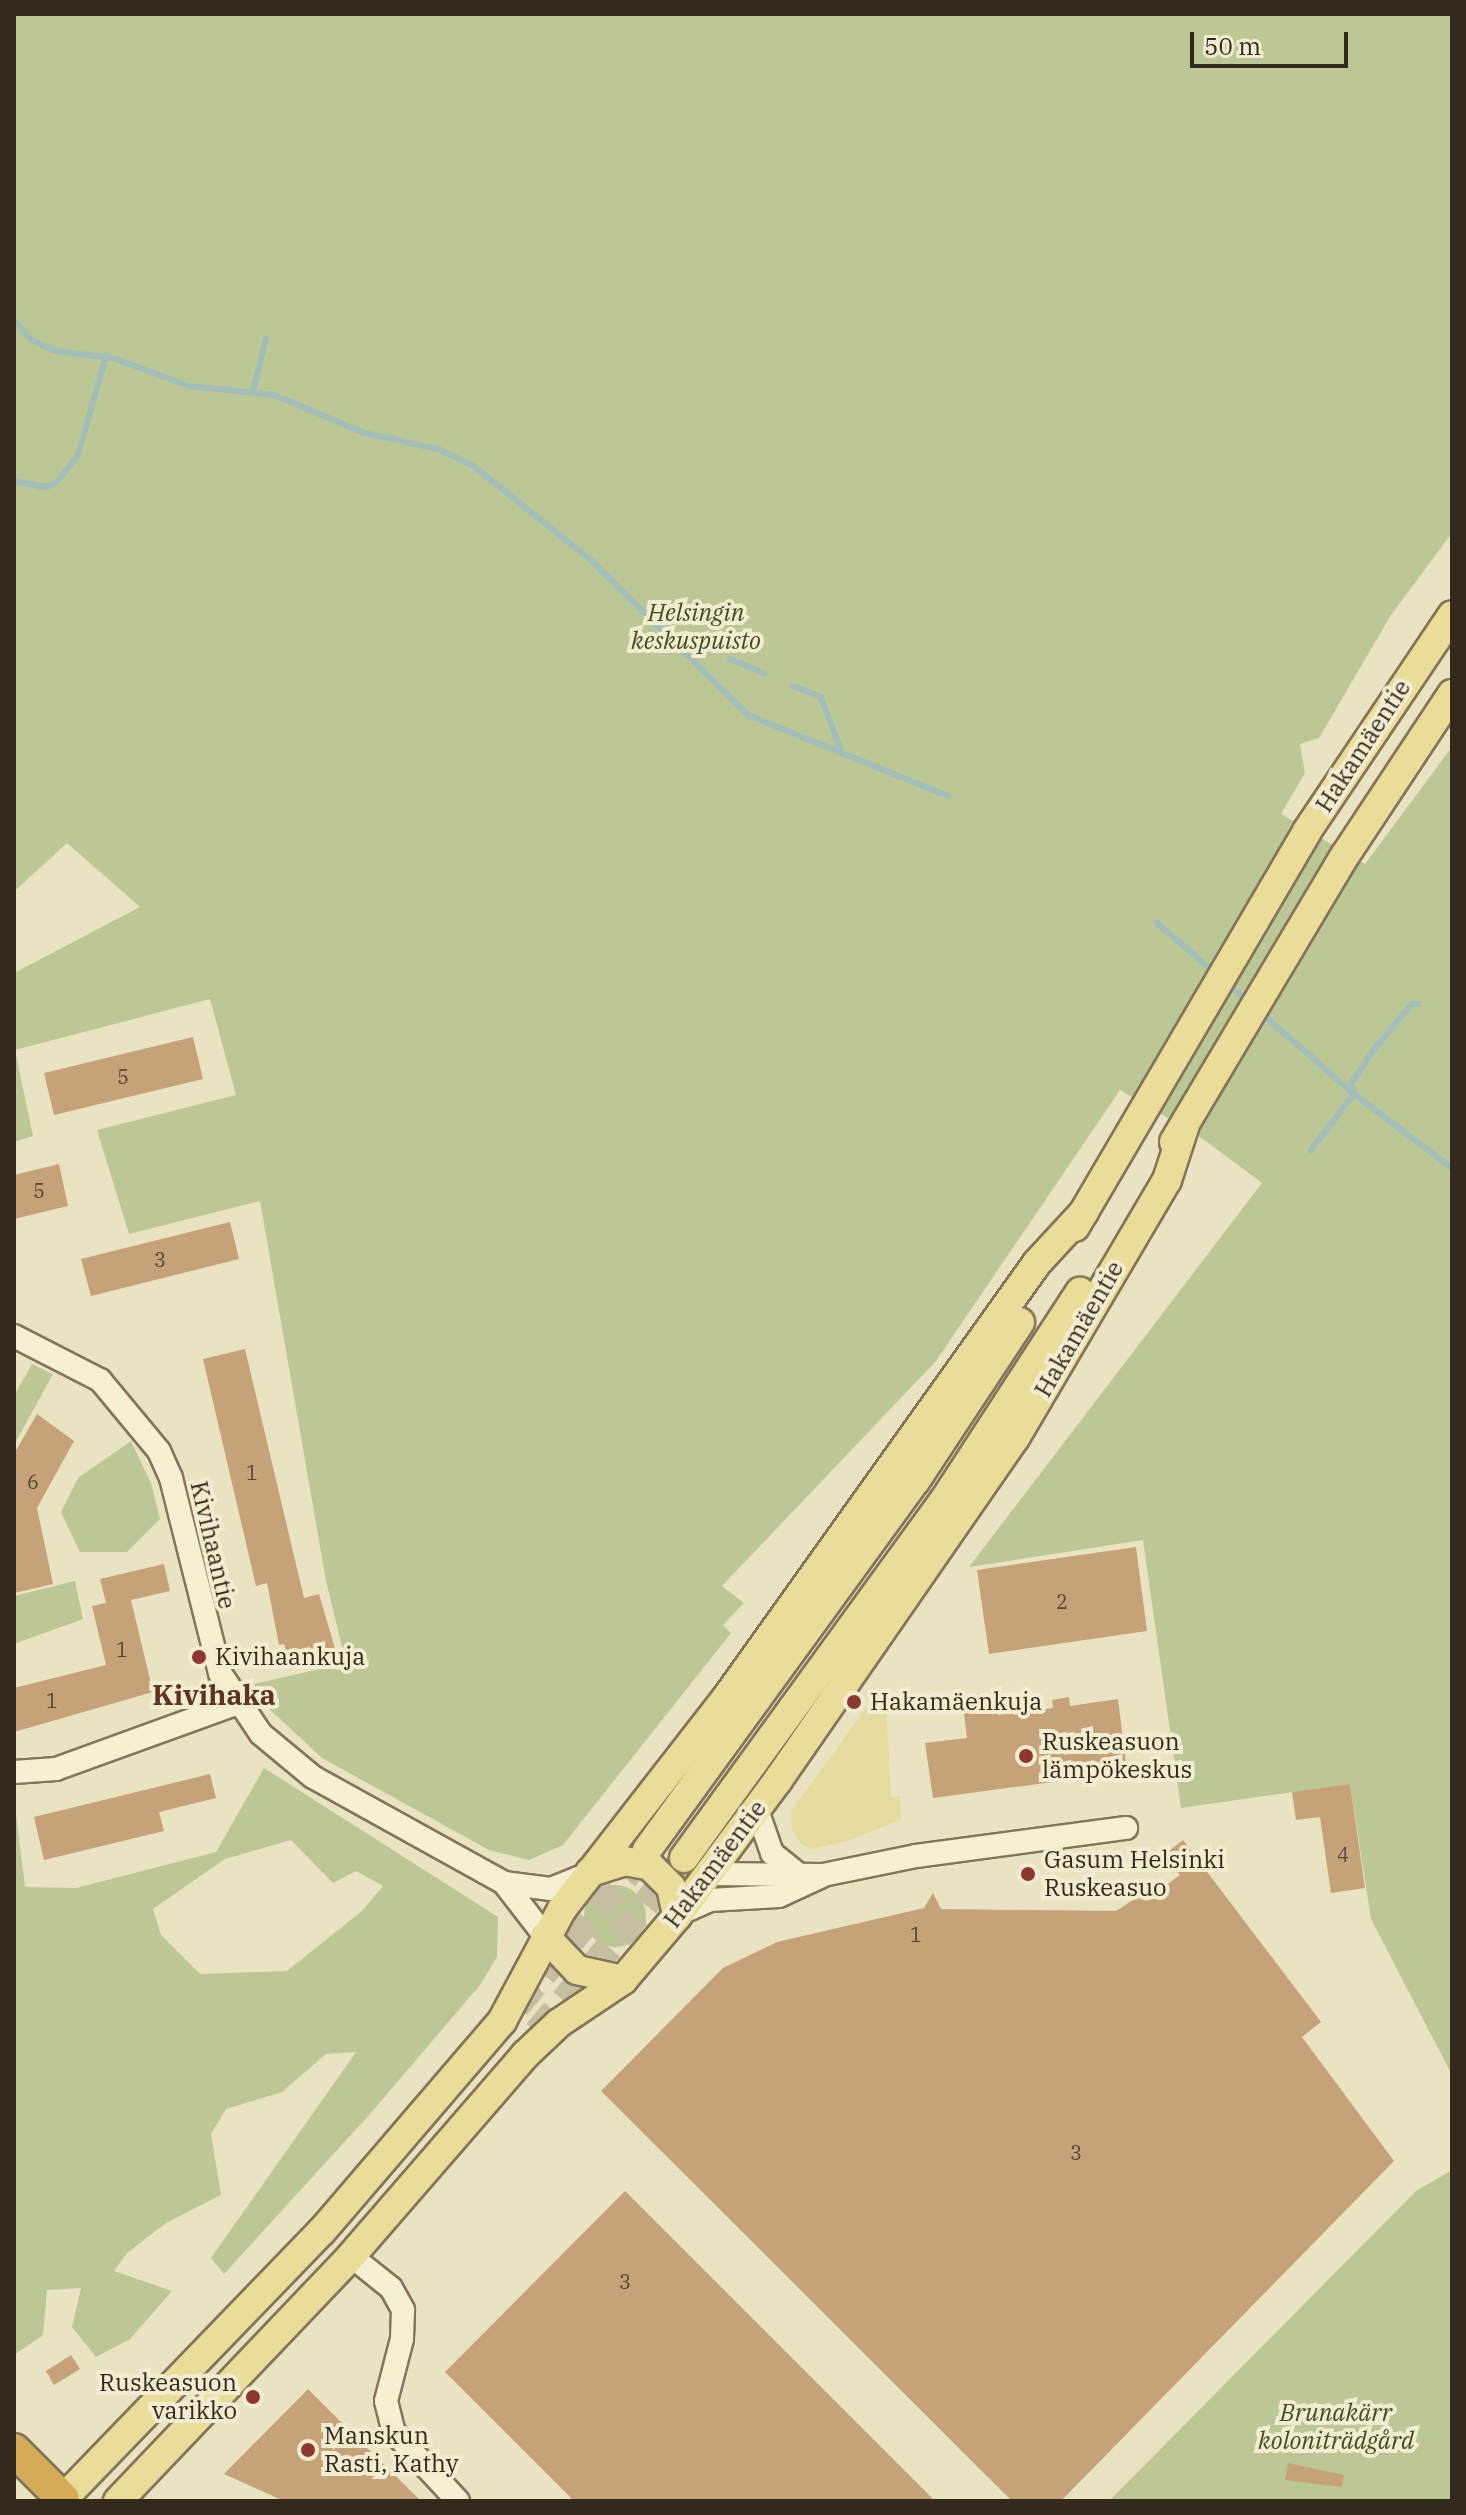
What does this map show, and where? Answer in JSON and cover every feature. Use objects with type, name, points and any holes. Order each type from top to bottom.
[{"type":"highway","points":[[14,2450],[63,2500]]},
{"type":"main road","name":"Hakamäentie","points":[[648,1858],[916,1480],[995,1361],[1307,831],[1452,615]]},
{"type":"main road","name":"Hakamäentie","points":[[684,1858],[943,1502],[1184,1128],[1346,854],[1452,694]]},
{"type":"main road","name":"Hakamäentie","points":[[118,2501],[351,2256],[533,2047],[623,1980],[677,1916],[757,1810],[1015,1438],[1167,1180],[1184,1128]]},
{"type":"main road","name":"Hakamäentie","points":[[63,2500],[322,2231],[502,2021],[545,1936],[590,1872],[727,1697],[1037,1263],[1084,1212]]},
{"type":"main road","points":[[648,1858],[671,1887],[677,1916]]},
{"type":"main road","points":[[590,1872],[625,1861],[648,1858],[708,1874]]},
{"type":"main road","points":[[545,1936],[577,1970],[623,1980]]},
{"type":"main road","points":[[322,2231],[351,2256]]},
{"type":"street","name":"Kivihaantie","points":[[14,1336],[100,1380],[159,1451],[171,1478],[212,1650],[238,1703],[261,1734],[305,1772],[504,1883],[551,1889],[590,1872]]},
{"type":"street","points":[[14,1772],[56,1769],[238,1703]]},
{"type":"street","points":[[757,1810],[772,1853],[798,1874]]},
{"type":"street","points":[[708,1874],[823,1875],[916,1856],[1126,1828]]},
{"type":"street","points":[[677,1916],[710,1900],[779,1896],[823,1875]]},
{"type":"street","name":"Kivihaantie","points":[[504,1883],[545,1936]]},
{"type":"street","points":[[351,2256],[391,2288],[403,2310],[402,2339],[386,2401],[394,2432],[458,2501]]},
{"type":"green space","name":"Helsingin keskuspuisto","points":[[14,14],[1452,14],[1452,533],[1391,615],[1319,738],[1300,744],[1305,773],[1281,814],[1365,864],[1452,747],[1452,2075],[1371,1919],[1350,1784],[1181,1808],[1143,1540],[969,1567],[1262,1183],[1203,1139],[1120,1090],[936,1361],[722,1586],[744,1603],[723,1625],[731,1633],[563,1845],[529,1860],[489,1850],[322,1758],[264,1704],[254,1684],[346,1663],[326,1581],[260,1201],[129,1234],[97,1130],[236,1095],[210,999],[15,1050],[33,1136],[14,1142],[14,973],[140,907],[67,843],[17,889],[14,886]]},
{"type":"green space","points":[[32,1364],[53,1374],[14,1445],[14,1396]]},
{"type":"green space","points":[[131,1441],[151,1483],[160,1519],[127,1552],[80,1552],[61,1512],[78,1478]]},
{"type":"green space","points":[[75,1581],[83,1619],[14,1644],[14,1596]]},
{"type":"green space","points":[[264,1768],[498,1917],[497,1957],[480,1985],[370,2114],[224,2274],[211,2258],[356,2052],[326,2054],[282,2092],[226,2109],[211,2134],[221,2195],[166,2223],[127,2253],[114,2271],[172,2291],[130,2339],[96,2357],[72,2327],[81,2288],[47,2290],[43,2335],[14,2355],[14,1798],[25,1887],[76,1888],[216,1852]],"holes":[[[291,1840],[333,1883],[356,1871],[383,1886],[362,1911],[287,1971],[200,1974],[161,1935],[153,1909],[225,1859]]]},
{"type":"green space","points":[[615,1885],[637,1894],[646,1916],[637,1938],[615,1947],[593,1938],[584,1916],[593,1894]]},
{"type":"green space","name":"Brunakärr koloniträdgård","points":[[1452,2170],[1452,2501],[1109,2501],[1416,2191]]},
{"type":"sand","points":[[875,1696],[886,1701],[891,1797],[900,1796],[901,1820],[844,1842],[812,1849],[802,1845],[792,1831],[791,1811]]},
{"type":"building","points":[[193,1037],[203,1079],[54,1115],[44,1073]]},
{"type":"building","points":[[59,1164],[68,1206],[14,1219],[14,1175]]},
{"type":"building","points":[[230,1222],[239,1259],[91,1296],[81,1259]]},
{"type":"building","points":[[245,1349],[304,1598],[319,1594],[336,1652],[291,1669],[284,1644],[279,1645],[267,1583],[256,1586],[203,1359]]},
{"type":"building","points":[[37,1414],[74,1441],[37,1508],[53,1584],[14,1593],[14,1454]]},
{"type":"building","points":[[1136,1547],[1147,1631],[989,1654],[977,1570]]},
{"type":"building","points":[[164,1564],[170,1591],[131,1600],[153,1692],[14,1732],[14,1688],[106,1665],[92,1606],[106,1603],[100,1579]]},
{"type":"building","name":"Ruskeasuon lämpökeskus","points":[[978,1693],[992,1699],[998,1715],[1053,1708],[1052,1700],[1069,1697],[1070,1706],[1118,1699],[1127,1772],[933,1798],[925,1743],[967,1738],[963,1706]]},
{"type":"building","points":[[210,1774],[216,1798],[159,1812],[164,1831],[44,1860],[34,1817]]},
{"type":"building","points":[[1350,1784],[1365,1888],[1331,1893],[1320,1817],[1296,1820],[1292,1792]]},
{"type":"building","points":[[1183,1840],[1321,2022],[1302,2037],[1394,2161],[1061,2501],[1012,2501],[601,2091],[723,1968],[777,1942],[924,1908],[933,1893],[941,1909],[1116,1911],[1141,1895],[1146,1900],[1180,1875],[1164,1855]]},
{"type":"building","points":[[625,2191],[935,2501],[574,2501],[445,2372]]},
{"type":"building","points":[[71,2355],[80,2369],[54,2385],[46,2371]]},
{"type":"building","name":"Manskun Rasti, Kathy","points":[[308,2389],[421,2501],[284,2501],[224,2474]]},
{"type":"building","points":[[1288,2463],[1344,2475],[1342,2487],[1285,2480]]},
{"type":"waterway","points":[[14,321],[32,340],[56,351],[113,358],[189,386],[274,395],[365,433],[438,449],[475,467],[592,561],[748,715],[948,796]]},
{"type":"waterway","points":[[253,391],[266,339]]},
{"type":"waterway","points":[[14,481],[46,487],[57,482],[78,455],[106,356]]},
{"type":"waterway","points":[[730,659],[765,674]]},
{"type":"waterway","points":[[793,686],[821,697],[841,751]]},
{"type":"waterway","points":[[1157,923],[1215,973]]},
{"type":"waterway","points":[[1226,983],[1246,1000]]},
{"type":"waterway","points":[[1353,1090],[1351,1084],[1375,1048],[1412,1004],[1418,1004]]},
{"type":"waterway","points":[[1262,1014],[1354,1094]]},
{"type":"waterway","points":[[1311,1150],[1354,1094],[1452,1168]]},
{"type":"tunnel","points":[[516,2006],[647,1850]]},
{"type":"tunnel","points":[[537,2033],[680,1863]]},
{"type":"place","name":"Kivihaankuja","points":[[199,1657]]},
{"type":"place","name":"Hakamäenkuja","points":[[854,1702]]},
{"type":"place","name":"Ruskeasuon lämpökeskus","points":[[1026,1756]]},
{"type":"place","name":"Gasum Helsinki Ruskeasuo","points":[[1028,1874]]},
{"type":"place","name":"Ruskeasuon varikko","points":[[253,2397]]},
{"type":"place","name":"Manskun Rasti, Kathy","points":[[308,2450]]},
{"type":"district","name":"Kivihaka","points":[[214,1695]]}]
